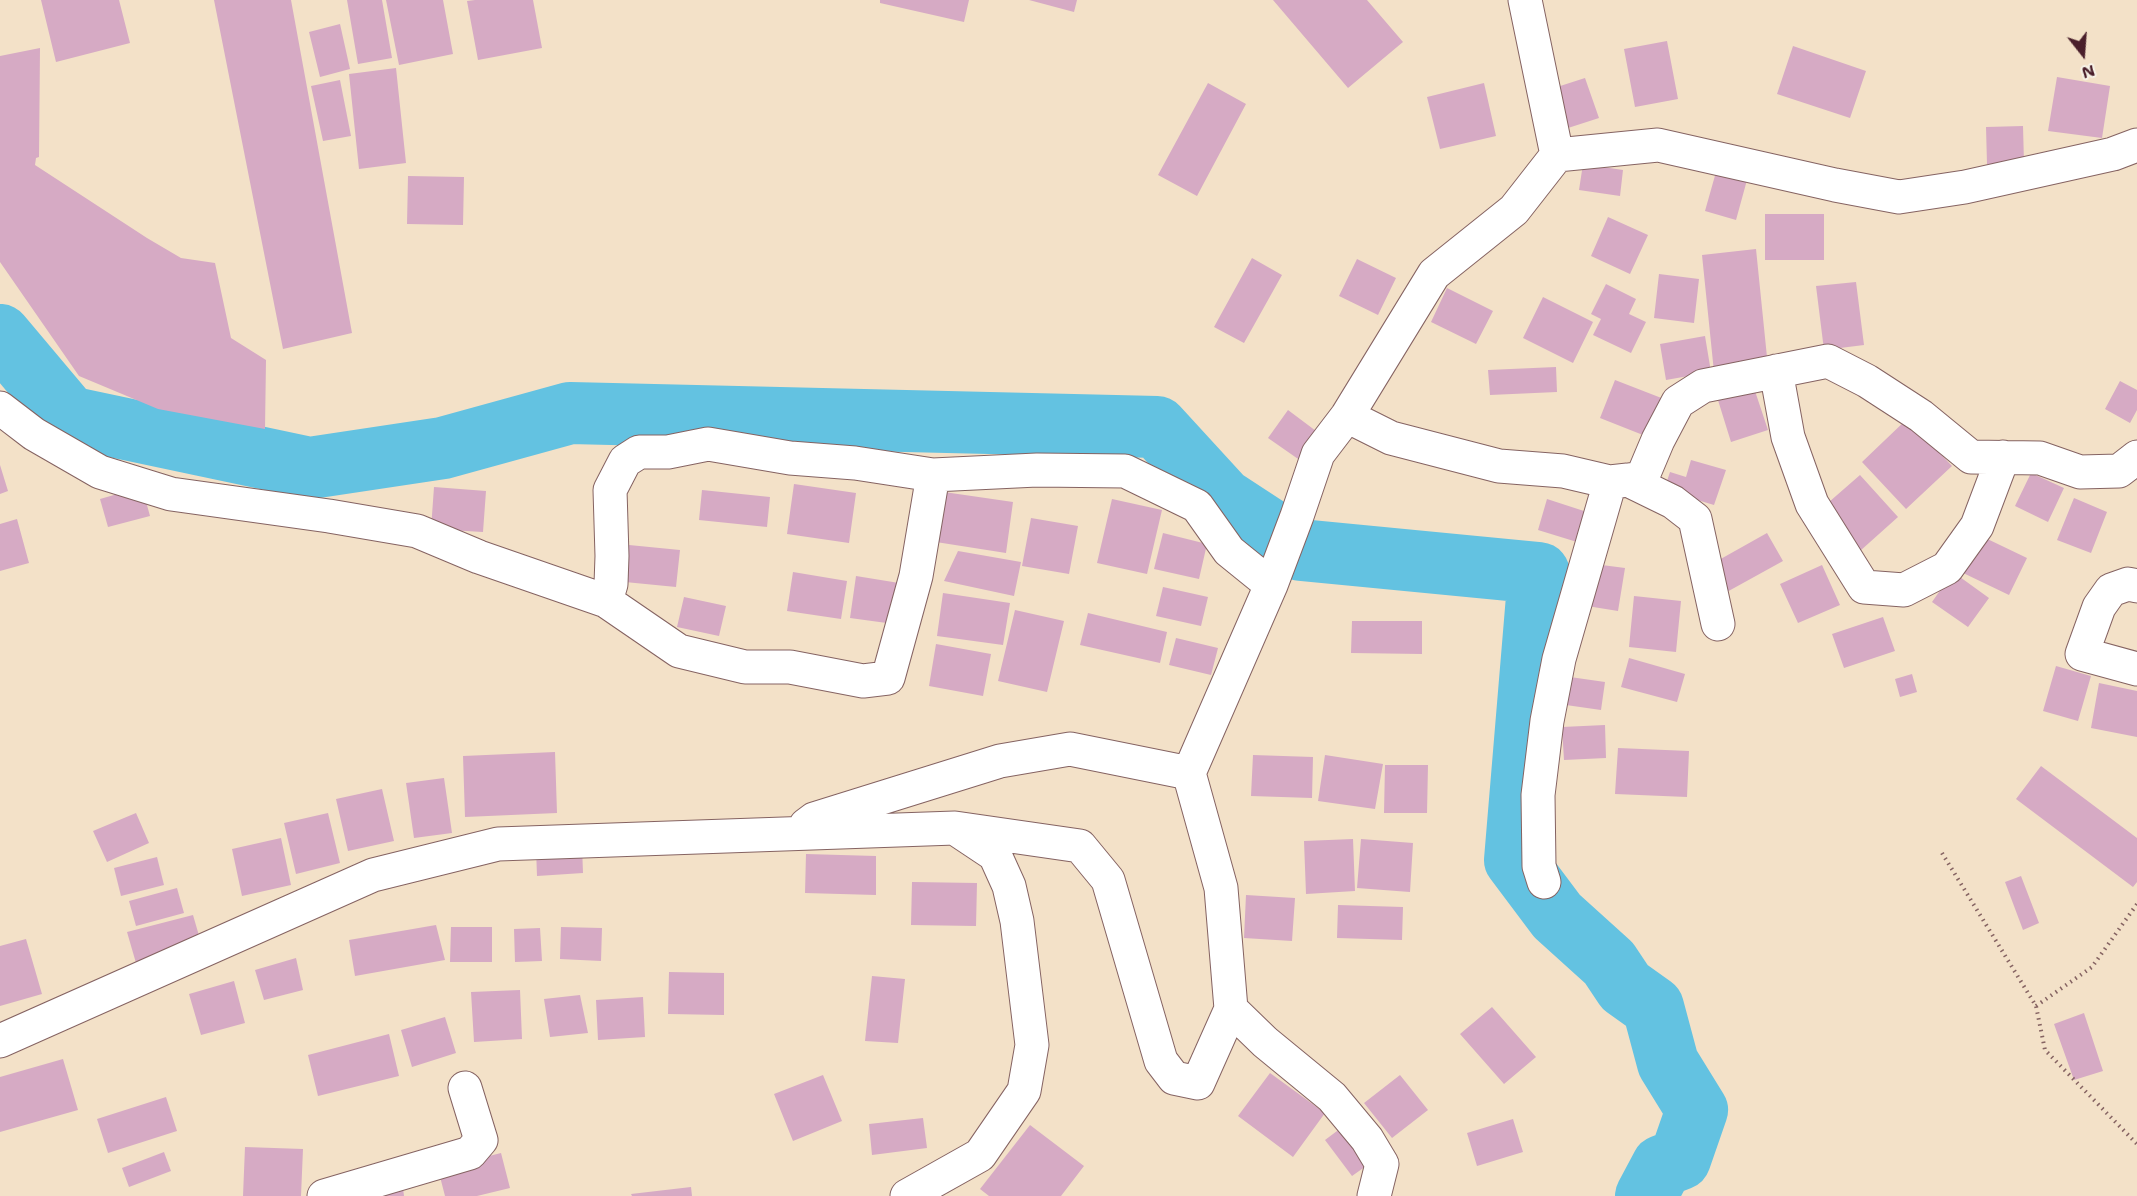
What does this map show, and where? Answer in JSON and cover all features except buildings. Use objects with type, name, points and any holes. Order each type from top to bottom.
[{"type":"street","points":[[1525,0],[1557,155]]},
{"type":"street","points":[[0,1041],[373,875],[498,844],[955,828],[1080,846],[1108,880],[1161,1061],[1174,1078],[1198,1083],[1231,1009],[1221,888],[1189,773],[1271,585],[1318,454],[1347,416],[1434,274],[1514,210],[1557,155],[1658,146],[1899,197],[1965,188],[2113,154],[2137,145]]},
{"type":"street","points":[[1619,481],[1642,478],[1658,440],[1678,402],[1703,386],[1828,361],[1867,381],[1921,416],[1971,457],[2040,458],[2080,472],[2131,467]]},
{"type":"street","points":[[1776,371],[1788,437],[1812,504],[1864,587],[1904,590],[1947,568],[1977,526],[2003,458]]},
{"type":"street","points":[[0,408],[34,434],[100,472],[171,494],[417,531],[479,557],[606,601],[678,651],[745,667],[790,667],[863,681],[888,678],[916,576],[933,475]]},
{"type":"street","points":[[1347,416],[1391,438],[1445,454],[1499,466],[1563,471],[1619,481],[1673,502],[1695,519],[1718,624]]},
{"type":"street","points":[[606,601],[611,584],[610,490],[625,461],[639,452],[668,452],[708,444],[790,458],[855,463],[933,475],[1037,470],[1125,471],[1197,506],[1229,551],[1271,585]]},
{"type":"street","points":[[1544,882],[1539,866],[1538,795],[1547,721],[1559,659],[1619,481]]},
{"type":"street","points":[[2134,582],[2111,590],[2099,607],[2082,654],[2137,669]]},
{"type":"street","points":[[795,833],[814,819],[1000,761],[1070,749],[1189,773]]},
{"type":"street","points":[[907,1196],[980,1155],[1024,1090],[1032,1045],[1017,921],[1009,886],[995,855],[955,828]]},
{"type":"street","points":[[1231,1009],[1265,1042],[1332,1097],[1367,1139],[1382,1164],[1374,1196]]},
{"type":"street","points":[[324,1196],[470,1153],[482,1140],[465,1088]]},
{"type":"path","points":[[1942,853],[2036,1006],[2045,1050],[2137,1144]]},
{"type":"path","points":[[2036,1006],[2092,967],[2137,904]]},
{"type":"waterway","points":[[0,335],[69,417],[310,468],[443,448],[570,413],[1157,427],[1223,499],[1301,550],[1539,573],[1515,860],[1557,916],[1609,963],[1625,987],[1653,1007],[1668,1063],[1697,1110],[1680,1159],[1662,1166],[1646,1196]]}]
